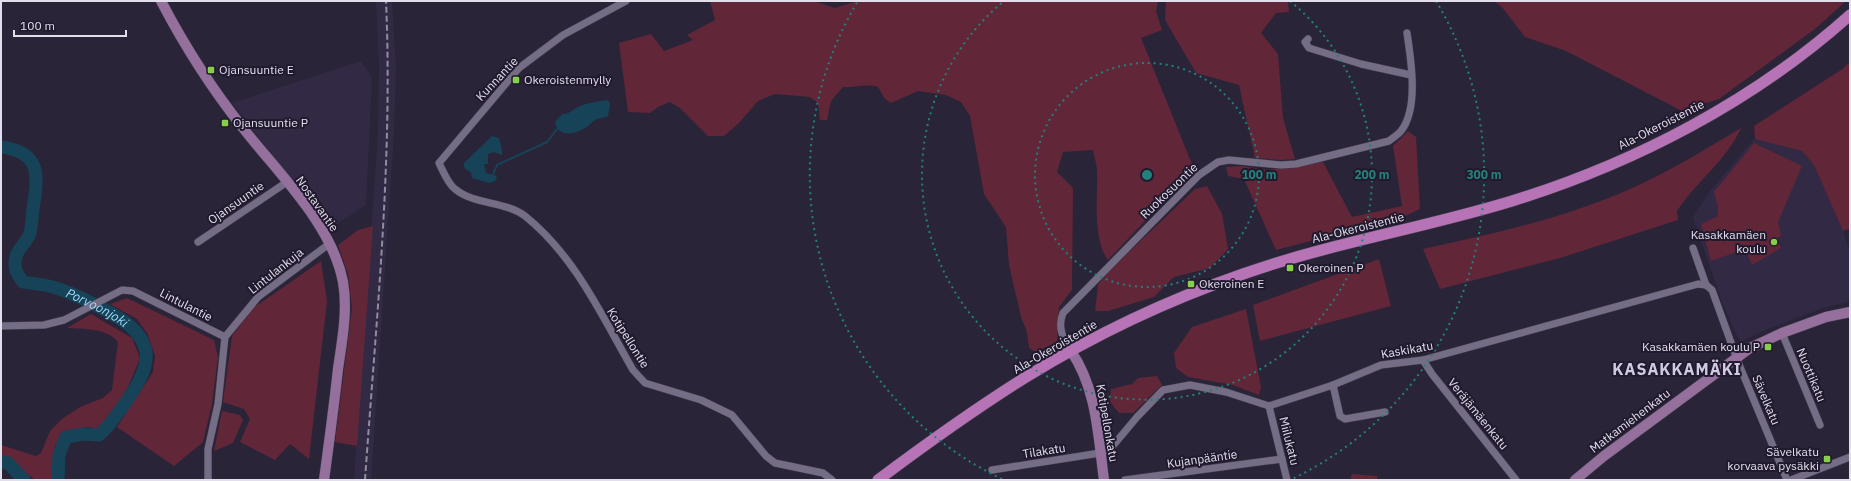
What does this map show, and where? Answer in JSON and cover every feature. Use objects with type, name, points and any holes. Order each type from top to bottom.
[{"type":"main road","name":"Ala-Okeroistentie","points":[[878,480],[986,403],[1071,351],[1104,334],[1188,295],[1246,273],[1327,249],[1511,201],[1571,181],[1628,158],[1686,129],[1740,97],[1793,62],[1850,15]]},
{"type":"street","name":"Nostavantie","points":[[161,1],[176,29],[207,78],[242,127],[287,182],[316,221],[329,244],[343,282],[344,328],[324,480]]},
{"type":"street","name":"Kunnantie","points":[[439,163],[519,68],[563,35],[626,1]]},
{"type":"street","name":"Ruokosuontie","points":[[1071,351],[1060,329],[1060,320],[1063,313],[1199,175],[1218,162],[1229,160],[1281,165],[1296,164],[1389,141],[1401,131],[1410,107],[1411,75],[1407,33]]},
{"type":"street","points":[[1308,39],[1306,42],[1309,48],[1361,64],[1411,75]]},
{"type":"street","name":"Kotipellontie","points":[[439,163],[453,188],[463,194],[524,216],[554,243],[572,266],[632,370],[645,383],[701,400],[732,415],[766,456],[775,463],[823,473],[832,480]]},
{"type":"street","name":"Ojansuuntie","points":[[198,242],[287,182]]},
{"type":"street","name":"Lintulankuja","points":[[224,337],[258,297],[329,244]]},
{"type":"street","name":"Sävelkatu","points":[[1693,248],[1706,285],[1712,290],[1736,358],[1787,480]]},
{"type":"street","name":"Kaskikatu","points":[[1269,406],[1332,385],[1381,365],[1423,360],[1698,284],[1706,285]]},
{"type":"street","name":"Lintulantie","points":[[1,326],[44,325],[64,320],[122,290],[132,291],[224,337]]},
{"type":"street","name":"Matkamiehenkatu","points":[[1575,480],[1604,456],[1750,348],[1782,333],[1826,317],[1850,312]]},
{"type":"street","name":"Nuottikatu","points":[[1782,333],[1820,425]]},
{"type":"street","points":[[208,480],[208,449],[218,404],[224,354],[224,337]]},
{"type":"street","name":"Kotipellonkatu","points":[[1071,351],[1080,365],[1089,386],[1104,480]]},
{"type":"street","name":"Veräjämäenkatu","points":[[1423,360],[1432,374],[1516,480]]},
{"type":"street","points":[[1100,453],[1111,448],[1137,417],[1163,390],[1190,385],[1226,392],[1269,406]]},
{"type":"street","points":[[1332,385],[1340,416],[1345,419],[1385,412]]},
{"type":"street","name":"Miilukatu","points":[[1269,406],[1287,480]]},
{"type":"street","name":"Tilakatu","points":[[992,470],[1100,453]]},
{"type":"street","points":[[1790,480],[1850,457]]},
{"type":"street","name":"Kujanpääntie","points":[[1125,480],[1282,459]]},
{"type":"shaded area","points":[[376,1],[392,1],[396,68],[394,132],[371,480],[354,480],[378,133],[379,63]]},
{"type":"shaded area","points":[[710,1],[814,1],[835,8],[857,1],[1158,1],[1156,11],[1162,30],[1141,38],[1194,169],[1108,260],[1103,251],[1098,229],[1097,168],[1093,150],[1063,152],[1057,172],[1073,188],[1072,290],[1059,307],[1057,342],[1036,352],[1029,348],[1027,332],[1021,317],[1009,265],[1006,227],[984,194],[970,116],[961,102],[946,95],[918,91],[891,103],[885,99],[878,87],[870,85],[843,87],[831,101],[827,120],[820,120],[818,103],[810,97],[775,94],[758,101],[739,123],[724,136],[708,136],[680,108],[670,102],[658,107],[650,113],[628,112],[619,43],[651,34],[664,51],[693,40],[687,35],[715,20]]},
{"type":"shaded area","points":[[1166,1],[1288,1],[1289,12],[1276,13],[1261,33],[1278,54],[1283,118],[1295,159],[1281,160],[1255,158],[1239,85],[1196,73],[1165,20]]},
{"type":"shaded area","points":[[1493,1],[1846,1],[1815,29],[1719,99],[1682,111],[1566,51],[1525,37],[1501,6]]},
{"type":"shaded area","points":[[361,61],[372,78],[366,205],[329,229],[232,103]]},
{"type":"shaded area","points":[[1850,62],[1850,229],[1843,231],[1814,165],[1802,151],[1755,139],[1754,126],[1841,70]]},
{"type":"shaded area","points":[[1741,128],[1735,140],[1720,161],[1693,190],[1677,211],[1678,220],[1560,258],[1440,289],[1423,249],[1507,230],[1563,214],[1617,195],[1656,177]]},
{"type":"shaded area","points":[[1408,131],[1416,137],[1420,209],[1403,217],[1276,250],[1244,179],[1228,176],[1226,167],[1241,166],[1268,170],[1323,162],[1352,217],[1402,206],[1393,146]]},
{"type":"shaded area","name":"Kasakkamäen koulu","points":[[1754,139],[1802,150],[1814,165],[1843,231],[1850,253],[1850,301],[1823,308],[1765,330],[1740,342],[1722,302],[1693,217],[1711,190]]},
{"type":"shaded area","points":[[1754,143],[1802,166],[1778,222],[1781,235],[1777,239],[1781,248],[1752,265],[1745,249],[1711,261],[1701,224],[1718,216],[1718,206],[1714,192]]},
{"type":"shaded area","points":[[1207,186],[1222,214],[1228,249],[1210,268],[1174,277],[1154,297],[1108,311],[1095,311],[1098,285],[1108,272],[1195,189]]},
{"type":"shaded area","points":[[373,226],[357,446],[335,442],[352,308],[348,274],[338,245],[358,230]]},
{"type":"shaded area","points":[[1379,259],[1391,306],[1260,341],[1253,305]]},
{"type":"shaded area","points":[[321,261],[327,301],[309,459],[290,444],[275,460],[240,442],[250,419],[244,409],[223,402],[232,336],[252,309]]},
{"type":"shaded area","points":[[127,298],[214,340],[218,357],[212,404],[203,442],[174,466],[117,427],[153,372],[155,356],[147,333],[137,319],[110,304]]},
{"type":"shaded area","points":[[1246,309],[1261,387],[1259,395],[1233,385],[1188,377],[1176,368],[1174,353],[1192,327]]},
{"type":"shaded area","points":[[91,314],[132,338],[140,358],[128,387],[112,414],[97,429],[87,427],[64,433],[55,445],[54,477],[51,480],[35,480],[12,462],[1,459],[1,445],[36,456],[41,453],[50,431],[62,419],[80,407],[103,398],[112,390],[118,342],[108,334],[95,330],[67,328]]},
{"type":"shaded area","points":[[1157,376],[1162,385],[1133,413],[1119,413],[1110,402],[1111,389],[1132,384],[1138,378]]},
{"type":"shaded area","points":[[222,411],[240,415],[243,420],[233,443],[214,451]]},
{"type":"shaded area","points":[[1352,474],[1377,476],[1377,479],[1350,480]]},
{"type":"water","points":[[608,100],[610,104],[608,116],[595,120],[581,130],[572,133],[563,132],[556,127],[555,122],[562,114],[570,112],[582,105]]},
{"type":"water","points":[[492,136],[499,138],[502,155],[494,152],[488,154],[488,164],[484,164],[486,173],[497,176],[495,181],[489,183],[472,178],[471,172],[465,169],[464,163]]},
{"type":"waterway","points":[[493,175],[497,165],[547,142],[557,129]]},
{"type":"waterway","name":"Porvoonjoki","points":[[1,147],[24,154],[30,160],[36,176],[35,197],[30,233],[18,252],[15,261],[16,271],[23,282],[48,286],[64,291],[84,299],[117,317],[134,330],[140,337],[146,350],[144,370],[139,382],[107,428],[99,435],[84,434],[66,437],[59,455],[58,480]]},
{"type":"waterway","name":"Porvoonjoki","points":[[1,462],[8,463],[24,480]]},
{"type":"railway","points":[[365,480],[385,181],[388,61],[386,1]]},
{"type":"place","name":"Ojansuuntie E","points":[[211,70]]},
{"type":"place","name":"Okeroistenmylly","points":[[516,80]]},
{"type":"place","name":"Ojansuuntie P","points":[[225,123]]},
{"type":"place","name":"Kasakkamäen koulu","points":[[1774,242]]},
{"type":"place","name":"Okeroinen P","points":[[1290,268]]},
{"type":"place","name":"Okeroinen E","points":[[1191,284]]},
{"type":"place","name":"Kasakkamäen koulu P","points":[[1768,347]]},
{"type":"place","name":"Sävelkatu korvaava pysäkki","points":[[1827,459]]},
{"type":"district","name":"KASAKKAMÄKI","points":[[1677,369]]}]
